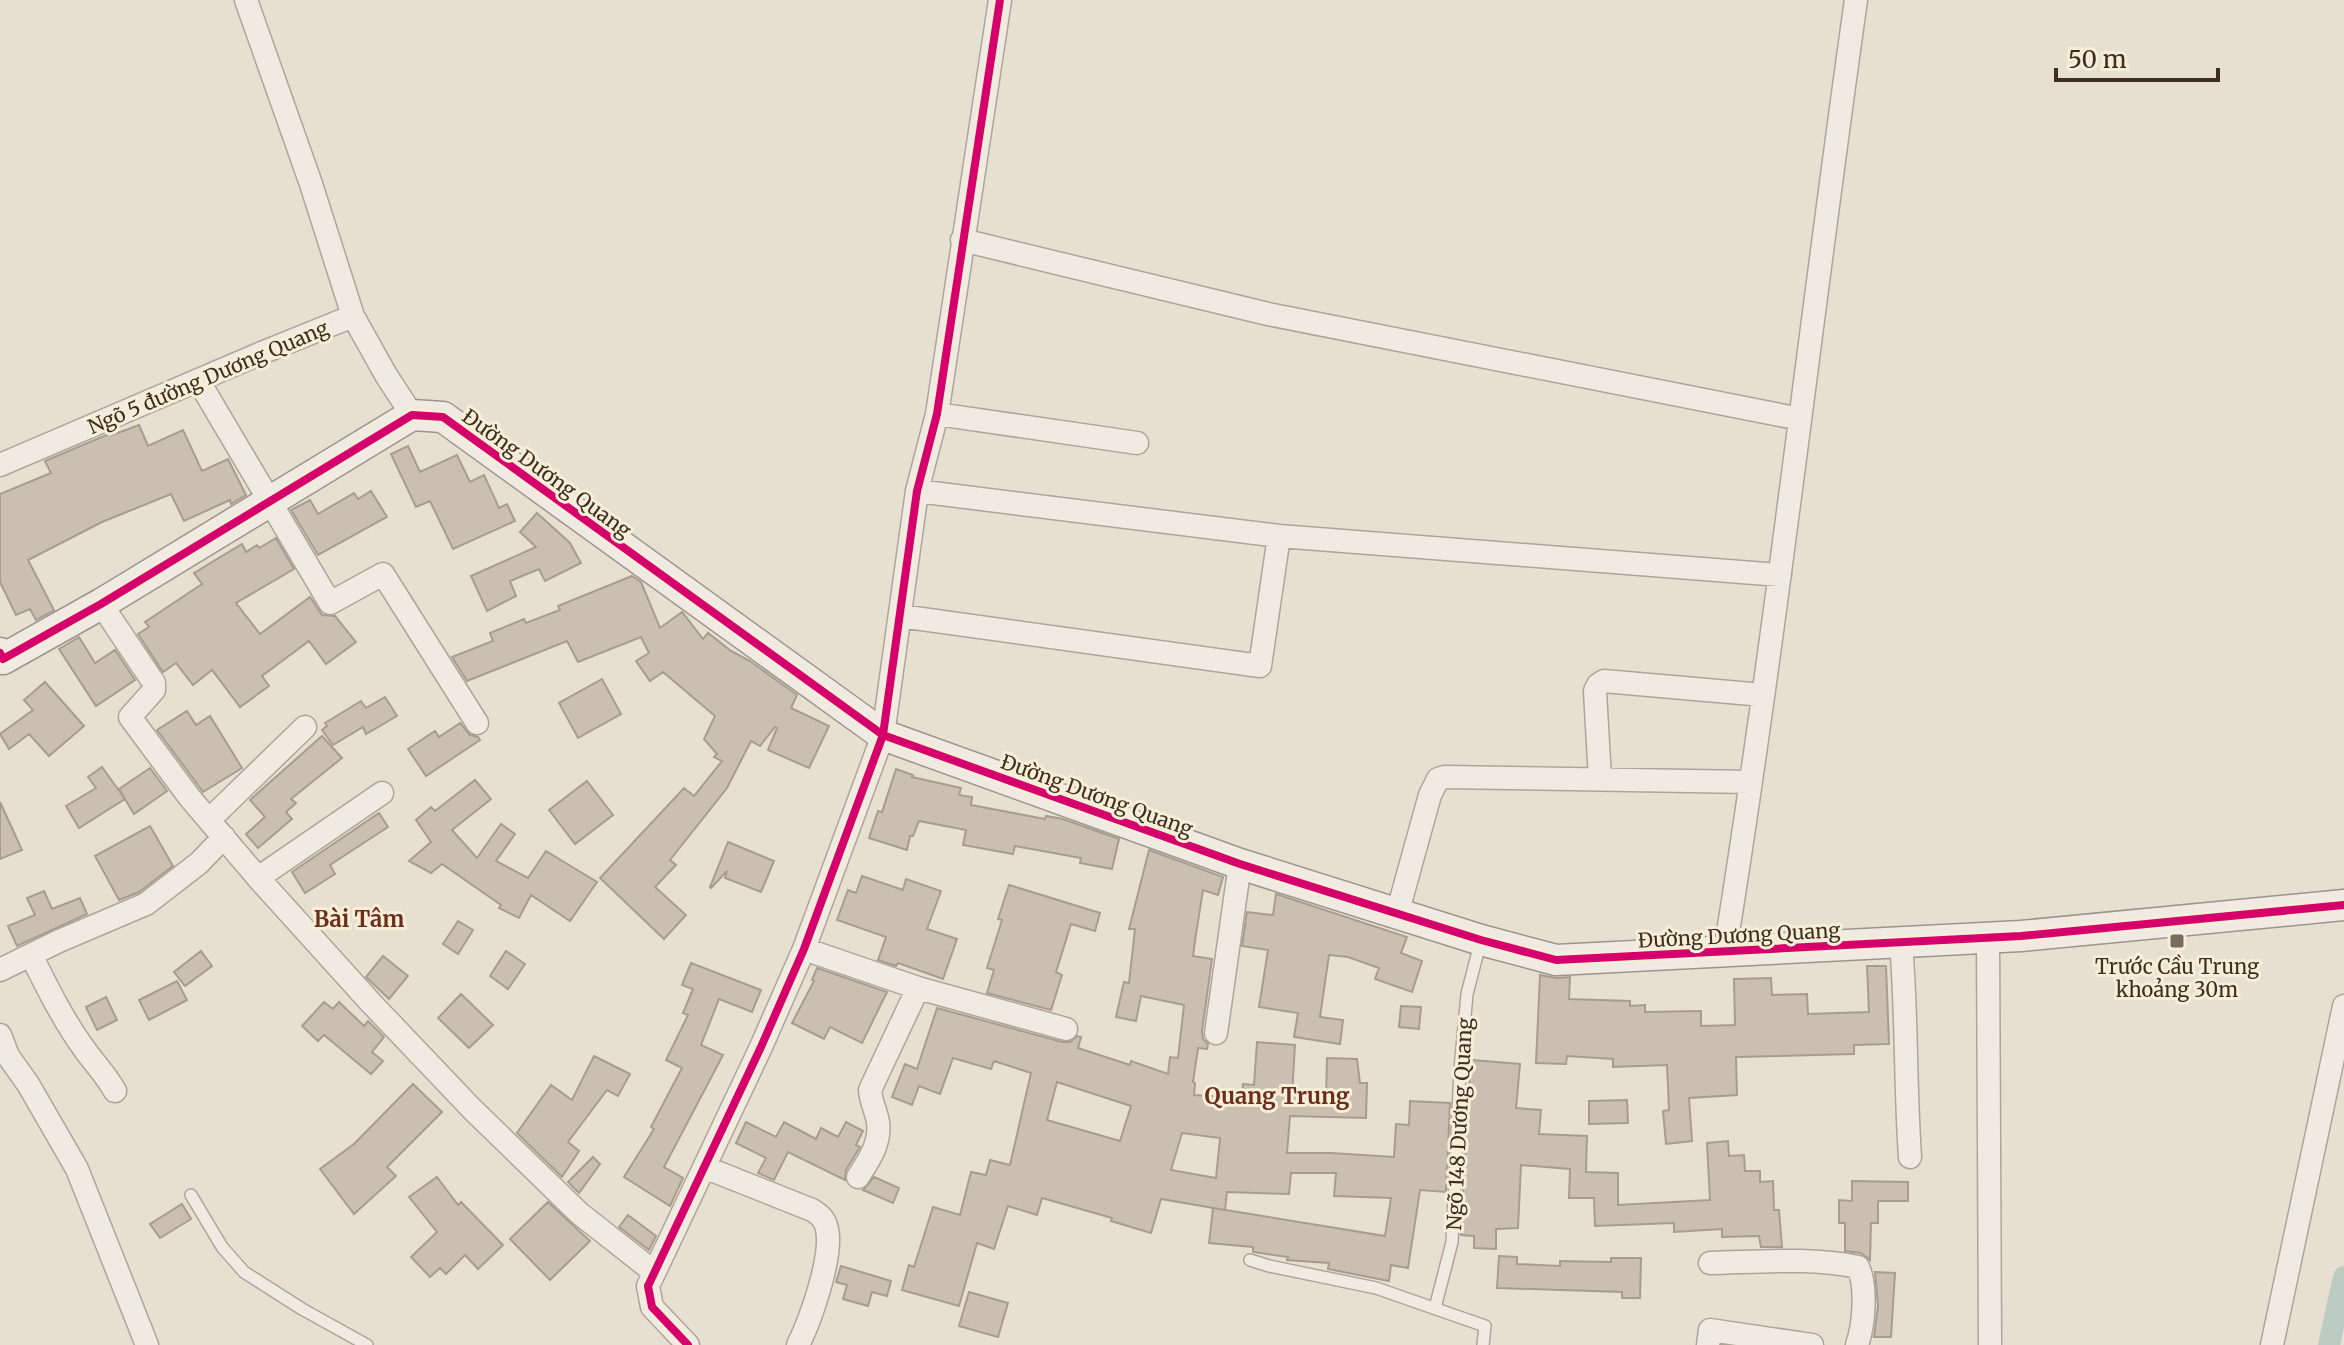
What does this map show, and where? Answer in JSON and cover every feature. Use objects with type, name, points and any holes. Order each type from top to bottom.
[{"type":"street","points":[[246,0],[311,184],[353,316]]},
{"type":"street","points":[[688,1345],[652,1307],[648,1286],[804,949],[883,735],[917,491],[937,414],[1000,0]]},
{"type":"street","points":[[1725,951],[1790,514],[1856,0]]},
{"type":"street","points":[[962,240],[1268,314],[1800,419]]},
{"type":"street","name":"Ngõ 5 đường Dương Quang","points":[[0,465],[353,316],[412,415]]},
{"type":"street","points":[[198,380],[330,603],[383,574],[477,723]]},
{"type":"street","points":[[937,414],[1137,443]]},
{"type":"street","points":[[0,653],[3,659],[101,604],[412,415]]},
{"type":"street","name":"Đường Dương Quang","points":[[412,415],[443,417],[883,735],[1240,864],[1481,940],[1556,960],[2021,936],[2344,905]]},
{"type":"street","points":[[917,491],[1279,536],[1780,575]]},
{"type":"street","points":[[900,616],[1260,666],[1279,536]]},
{"type":"street","points":[[101,604],[154,683],[154,690],[131,714],[131,719],[216,828],[372,1004],[472,1109],[579,1213],[654,1272]]},
{"type":"street","points":[[1600,779],[1595,691],[1604,681],[1763,695]]},
{"type":"street","points":[[0,970],[146,904],[199,863],[216,828],[305,727]]},
{"type":"street","points":[[1397,914],[1423,815],[1438,779],[1451,776],[1750,782]]},
{"type":"street","points":[[258,878],[382,793]]},
{"type":"street","points":[[1216,1033],[1240,864]]},
{"type":"street","points":[[1988,938],[1990,1345]]},
{"type":"street","points":[[1901,943],[1910,1157]]},
{"type":"street","points":[[804,949],[918,988],[1066,1029]]},
{"type":"street","points":[[31,955],[54,1002],[115,1091]]},
{"type":"street","points":[[858,1177],[878,1139],[878,1119],[871,1105],[870,1090],[918,988]]},
{"type":"street","points":[[2272,1345],[2344,1006]]},
{"type":"street","points":[[0,1035],[8,1056],[28,1084],[77,1169],[147,1345]]},
{"type":"street","points":[[704,1167],[812,1210],[825,1223],[827,1248],[820,1287],[798,1345]]},
{"type":"street","points":[[1710,1263],[1794,1262],[1858,1267],[1863,1277],[1863,1298],[1857,1345]]},
{"type":"street","points":[[1708,1345],[1710,1330],[1812,1345]]},
{"type":"lane","name":"Ngõ 148 Dương Quang","points":[[1435,1308],[1452,1242],[1467,994],[1481,940]]},
{"type":"lane","points":[[191,1195],[222,1247],[244,1272],[367,1345]]},
{"type":"lane","points":[[1250,1260],[1376,1288],[1485,1326],[1483,1345]]},
{"type":"building","points":[[139,425],[148,446],[183,430],[202,471],[228,459],[246,495],[231,504],[230,500],[184,521],[171,494],[102,522],[28,560],[54,610],[36,620],[30,609],[16,615],[0,582],[0,494],[51,473],[45,461],[111,433]]},
{"type":"building","points":[[408,446],[420,472],[457,455],[470,482],[484,475],[499,508],[507,504],[515,521],[453,549],[430,501],[416,507],[391,454]]},
{"type":"building","points":[[371,491],[387,517],[318,555],[291,510],[310,500],[318,514],[354,493],[358,499]]},
{"type":"building","points":[[537,513],[570,543],[581,563],[545,581],[539,569],[510,581],[516,596],[487,611],[471,576],[536,547],[520,532]]},
{"type":"building","points":[[276,538],[294,569],[236,603],[260,634],[310,597],[322,615],[335,616],[356,642],[326,664],[309,641],[262,676],[269,686],[240,707],[212,670],[193,685],[176,663],[163,672],[138,634],[149,627],[145,622],[202,584],[194,573],[242,544],[246,552]]},
{"type":"building","points":[[632,576],[641,582],[660,628],[682,612],[703,639],[708,633],[797,695],[791,708],[829,726],[809,768],[768,750],[775,727],[760,746],[751,741],[727,788],[670,860],[676,865],[655,887],[686,915],[664,939],[600,878],[684,788],[694,796],[722,761],[714,757],[717,754],[704,739],[715,716],[663,672],[650,681],[636,661],[649,653],[641,637],[578,662],[567,641],[467,681],[452,657],[493,641],[490,633],[524,619],[526,623],[560,610],[558,606]]},
{"type":"building","points":[[79,637],[95,663],[115,650],[135,680],[96,706],[59,649]]},
{"type":"building","points":[[602,679],[621,714],[578,738],[559,703]]},
{"type":"building","points":[[45,682],[84,726],[49,756],[29,734],[9,749],[0,734],[33,710],[24,700]]},
{"type":"building","points":[[385,697],[397,716],[366,734],[363,727],[333,745],[322,730],[327,726],[325,723],[361,701],[366,708]]},
{"type":"building","points":[[187,711],[196,725],[210,716],[242,768],[203,792],[157,730]]},
{"type":"building","points":[[460,723],[470,735],[480,740],[426,776],[408,749],[435,731],[439,737]]},
{"type":"building","points":[[322,736],[342,758],[291,799],[296,803],[286,812],[292,819],[258,848],[246,834],[265,817],[250,800]]},
{"type":"building","points":[[102,767],[125,799],[79,828],[66,806],[96,788],[88,777]]},
{"type":"building","points":[[150,768],[167,791],[134,814],[119,789]]},
{"type":"building","points":[[896,769],[912,777],[961,788],[959,795],[972,797],[971,805],[1045,819],[1046,816],[1063,819],[1119,839],[1112,869],[1080,863],[1081,858],[1015,846],[1013,854],[963,845],[966,830],[919,821],[913,836],[910,836],[907,850],[869,838],[878,811],[882,812]]},
{"type":"building","points":[[475,780],[491,799],[452,830],[477,858],[501,824],[515,834],[496,861],[528,878],[546,851],[597,882],[570,921],[531,895],[519,918],[499,908],[501,905],[442,864],[431,873],[409,861],[431,842],[416,820],[431,807],[435,811]]},
{"type":"building","points":[[587,781],[613,815],[575,844],[549,810]]},
{"type":"building","points":[[0,802],[22,850],[0,859]]},
{"type":"building","points":[[379,813],[388,827],[330,865],[335,874],[305,893],[292,872]]},
{"type":"building","points":[[150,826],[173,866],[139,892],[119,900],[95,856]]},
{"type":"building","points":[[728,842],[774,861],[761,892],[725,878],[727,871],[710,887]]},
{"type":"building","points":[[1149,850],[1223,877],[1218,895],[1203,890],[1193,956],[1212,959],[1202,1031],[1203,1039],[1208,1044],[1207,1049],[1198,1048],[1194,1095],[1242,1098],[1243,1084],[1254,1085],[1257,1042],[1295,1045],[1292,1095],[1326,1096],[1327,1058],[1357,1059],[1360,1083],[1367,1083],[1366,1118],[1290,1116],[1287,1153],[1394,1157],[1396,1124],[1409,1125],[1410,1101],[1450,1103],[1446,1192],[1420,1190],[1408,1268],[1391,1265],[1389,1281],[1328,1269],[1329,1263],[1287,1260],[1288,1257],[1253,1252],[1253,1247],[1209,1243],[1213,1208],[1220,1209],[1161,1199],[1151,1233],[1042,1198],[1037,1215],[1008,1206],[994,1249],[977,1243],[959,1306],[902,1290],[909,1265],[914,1267],[933,1207],[960,1215],[971,1172],[986,1175],[990,1160],[1010,1165],[1031,1073],[994,1061],[991,1069],[953,1058],[940,1094],[919,1086],[912,1105],[892,1097],[905,1064],[917,1069],[937,1008],[1062,1042],[1081,1037],[1078,1048],[1168,1074],[1170,1057],[1178,1058],[1184,1005],[1141,996],[1136,1021],[1116,1017],[1124,982],[1129,983],[1135,929],[1129,929]],"holes":[[[1057,1082],[1131,1106],[1120,1141],[1047,1120]],[[1182,1133],[1220,1138],[1216,1178],[1171,1170]],[[1291,1173],[1336,1173],[1334,1196],[1391,1198],[1385,1236],[1225,1210],[1227,1192],[1289,1194]]]},
{"type":"building","points":[[862,876],[903,890],[906,879],[941,891],[927,929],[957,939],[943,979],[898,963],[896,966],[878,960],[886,937],[837,920],[848,890],[856,893]]},
{"type":"building","points":[[1009,885],[1100,913],[1095,931],[1071,924],[1056,972],[1062,975],[1051,1010],[987,993],[994,970],[987,968]]},
{"type":"building","points":[[44,891],[52,909],[80,898],[87,914],[17,946],[8,926],[35,915],[27,898]]},
{"type":"building","points":[[1276,894],[1407,937],[1401,953],[1422,961],[1412,992],[1375,979],[1379,968],[1348,957],[1329,955],[1320,1017],[1343,1020],[1340,1044],[1294,1037],[1298,1013],[1259,1007],[1268,950],[1242,946],[1247,912],[1273,915]]},
{"type":"building","points":[[458,921],[473,930],[458,954],[443,944]]},
{"type":"building","points":[[201,951],[212,966],[185,986],[174,972]]},
{"type":"building","points":[[506,951],[525,964],[508,989],[490,976]]},
{"type":"building","points":[[383,956],[408,976],[389,999],[366,977]]},
{"type":"building","points":[[691,963],[761,990],[752,1012],[719,999],[701,1045],[723,1055],[664,1167],[683,1178],[670,1206],[624,1177],[654,1129],[651,1127],[682,1068],[666,1060],[688,1015],[683,1013],[693,989],[682,985]]},
{"type":"building","points":[[1867,966],[1886,966],[1889,1044],[1854,1045],[1854,1054],[1736,1057],[1737,1095],[1689,1098],[1692,1141],[1666,1144],[1663,1111],[1669,1110],[1667,1065],[1613,1067],[1613,1059],[1567,1056],[1566,1064],[1536,1063],[1540,975],[1570,977],[1569,999],[1630,1001],[1630,1006],[1645,1005],[1645,1012],[1701,1011],[1701,1026],[1735,1025],[1734,979],[1771,978],[1772,995],[1807,994],[1808,1014],[1869,1012]]},
{"type":"building","points":[[817,968],[887,992],[862,1043],[830,1027],[824,1039],[792,1023],[814,981]]},
{"type":"building","points":[[177,981],[187,1000],[149,1020],[139,1000]]},
{"type":"building","points":[[461,994],[493,1025],[469,1048],[438,1018]]},
{"type":"building","points":[[106,997],[117,1020],[97,1030],[86,1007]]},
{"type":"building","points":[[324,1002],[333,1009],[339,1002],[364,1026],[368,1021],[384,1037],[372,1052],[383,1061],[371,1074],[324,1035],[318,1041],[302,1026]]},
{"type":"building","points":[[1401,1006],[1421,1007],[1419,1029],[1399,1027]]},
{"type":"building","points":[[594,1056],[630,1074],[618,1096],[607,1090],[568,1142],[579,1151],[562,1177],[517,1133],[551,1085],[572,1100]]},
{"type":"building","points":[[1472,1060],[1520,1064],[1516,1108],[1541,1110],[1539,1134],[1587,1136],[1586,1172],[1618,1173],[1618,1205],[1710,1200],[1707,1143],[1728,1141],[1729,1156],[1744,1155],[1745,1171],[1760,1171],[1760,1182],[1773,1181],[1774,1210],[1779,1210],[1782,1247],[1761,1247],[1759,1236],[1722,1237],[1722,1229],[1674,1232],[1674,1223],[1595,1226],[1594,1198],[1569,1198],[1570,1169],[1521,1165],[1518,1228],[1496,1229],[1496,1249],[1474,1248],[1474,1236],[1461,1235]]},
{"type":"building","points":[[413,1084],[442,1112],[387,1167],[396,1176],[354,1214],[320,1169],[354,1144]]},
{"type":"building","points":[[1627,1100],[1628,1123],[1589,1124],[1589,1101]]},
{"type":"building","points":[[746,1122],[776,1137],[784,1122],[816,1139],[821,1128],[838,1137],[846,1122],[863,1131],[856,1145],[860,1147],[846,1170],[845,1180],[788,1152],[774,1180],[758,1173],[766,1158],[736,1143]]},
{"type":"building","points":[[593,1157],[600,1164],[579,1193],[568,1182]]},
{"type":"building","points":[[437,1177],[458,1205],[461,1202],[503,1245],[478,1269],[465,1255],[446,1274],[440,1268],[430,1277],[411,1257],[437,1232],[409,1197]]},
{"type":"building","points":[[874,1177],[899,1188],[893,1203],[863,1190]]},
{"type":"building","points":[[1852,1181],[1908,1182],[1908,1201],[1878,1201],[1878,1223],[1871,1223],[1870,1260],[1861,1253],[1845,1251],[1845,1223],[1839,1223],[1839,1200],[1852,1201]]},
{"type":"building","points":[[548,1202],[590,1241],[550,1280],[510,1239]]},
{"type":"building","points":[[182,1204],[191,1219],[160,1238],[150,1224]]},
{"type":"building","points":[[628,1215],[656,1236],[649,1250],[619,1227]]},
{"type":"building","points":[[1499,1256],[1517,1257],[1517,1264],[1560,1266],[1560,1261],[1611,1262],[1611,1258],[1641,1258],[1640,1298],[1622,1298],[1622,1292],[1497,1288]]},
{"type":"building","points":[[841,1266],[891,1281],[887,1296],[872,1292],[868,1306],[843,1299],[847,1285],[836,1282]]},
{"type":"building","points":[[1875,1272],[1895,1273],[1891,1337],[1874,1337],[1878,1306]]},
{"type":"building","points":[[969,1292],[1008,1303],[998,1337],[959,1326]]},
{"type":"waterway","points":[[2329,1345],[2344,1277]]},
{"type":"cycle path","points":[[688,1345],[652,1307],[648,1286],[804,949],[883,735],[917,491],[937,414],[1000,0]]},
{"type":"cycle path","points":[[0,653],[3,659],[101,604],[412,415],[443,417],[883,735],[1240,864],[1481,940],[1556,960],[2021,936],[2344,905]]},
{"type":"place","name":"Trước Cầu Trung khoảng 30m","points":[[2177,941]]},
{"type":"district","name":"Bài Tâm","points":[[359,919]]},
{"type":"district","name":"Quang Trung","points":[[1277,1096]]}]
